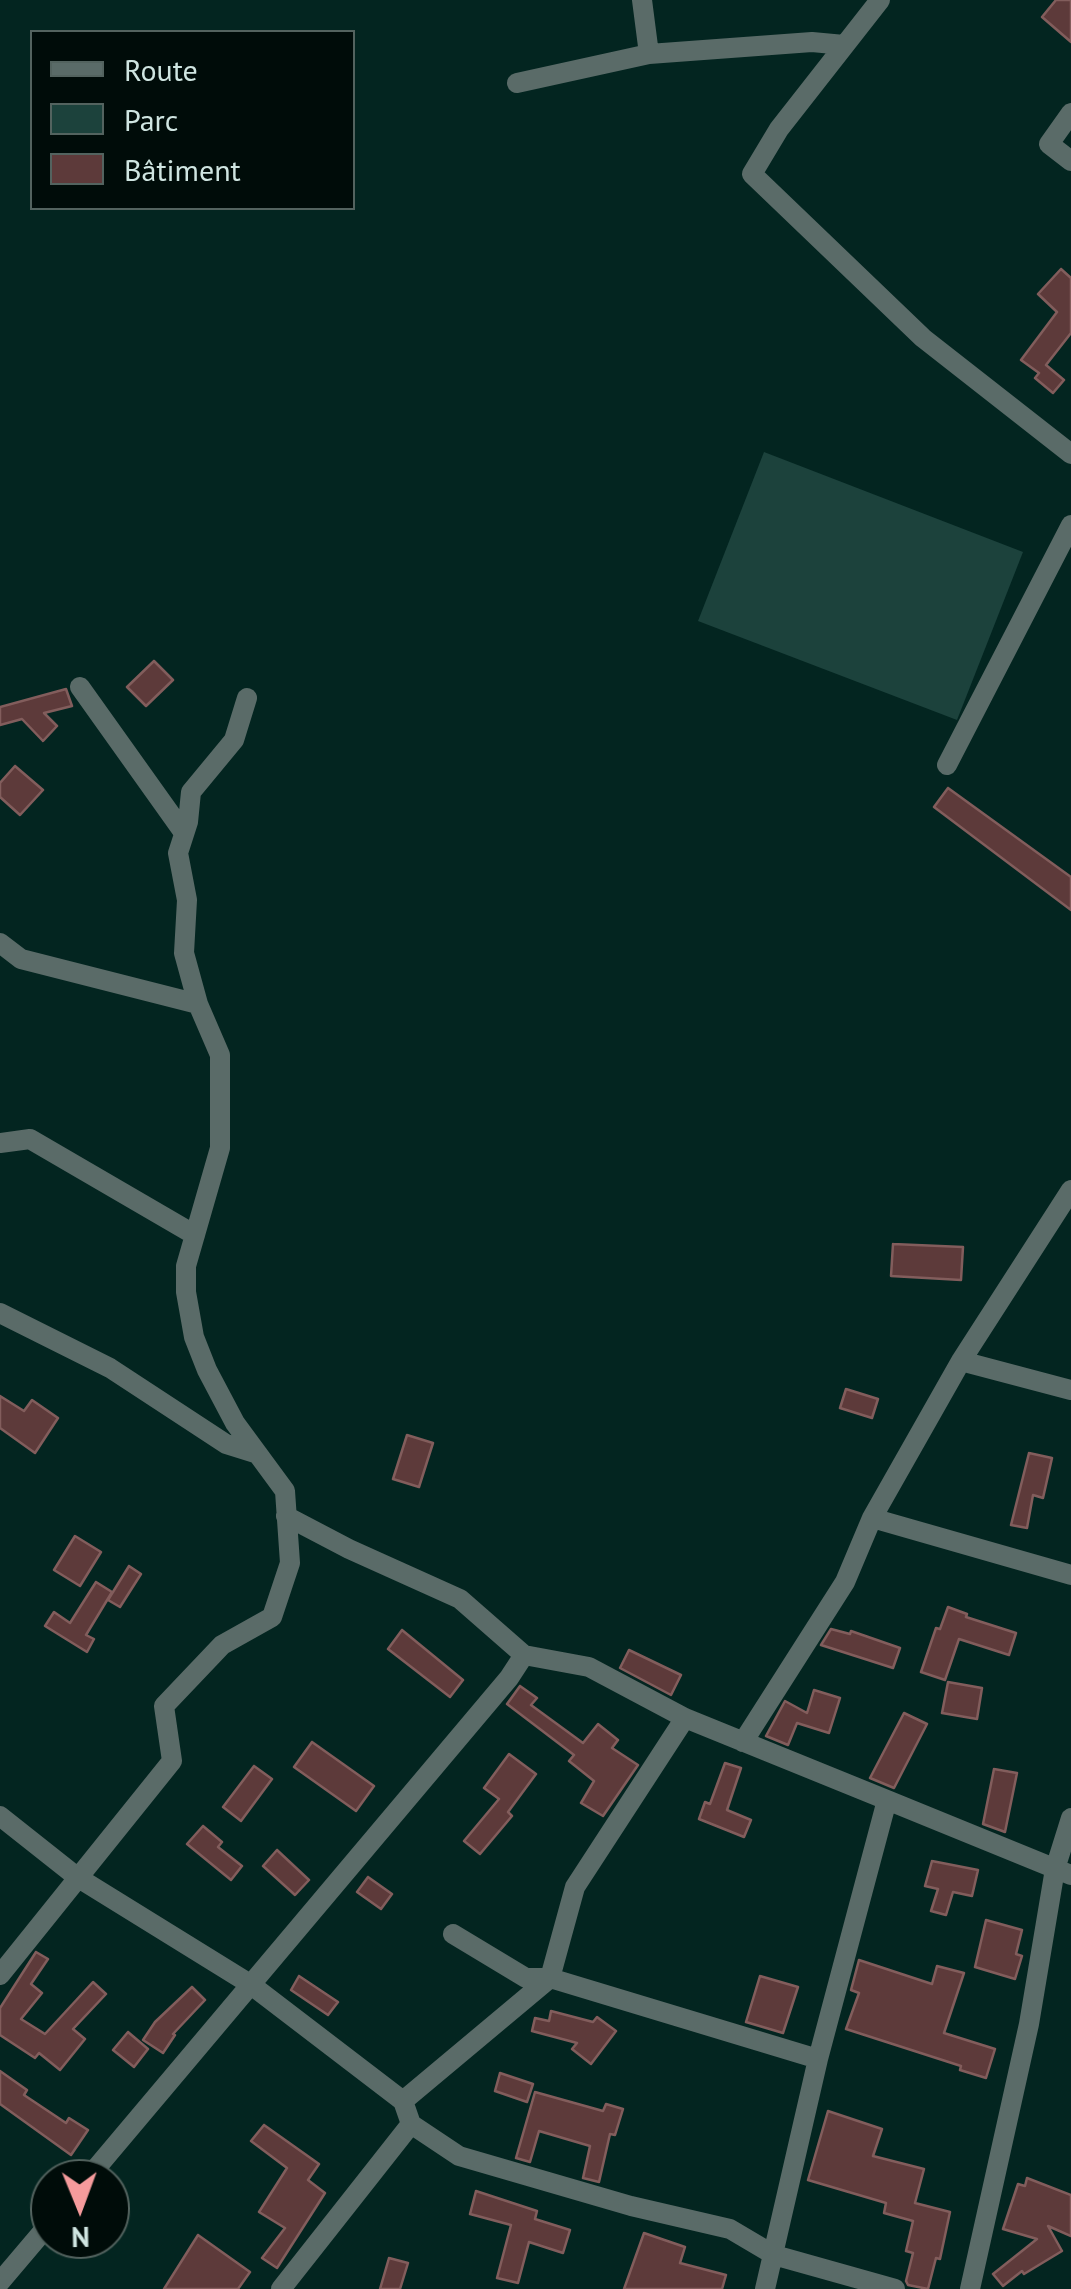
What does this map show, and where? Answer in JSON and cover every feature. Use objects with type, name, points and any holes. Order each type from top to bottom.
[{"type":"street","points":[[642,0],[649,54]]},
{"type":"street","points":[[880,0],[778,130],[752,174],[923,338],[1071,454]]},
{"type":"street","points":[[517,83],[649,54],[812,42],[844,45]]},
{"type":"street","points":[[1071,112],[1049,144],[1071,162]]},
{"type":"street","points":[[947,766],[1071,525]]},
{"type":"street","points":[[80,687],[184,833]]},
{"type":"street","points":[[0,1975],[172,1761],[164,1706],[222,1645],[272,1617],[290,1563],[284,1491],[235,1422],[194,1338],[186,1266],[220,1148],[220,1056],[198,1004],[184,953],[187,900],[178,853],[191,792],[234,740],[247,698]]},
{"type":"street","points":[[0,943],[21,959],[198,1004]]},
{"type":"street","points":[[0,1143],[30,1139],[195,1235]]},
{"type":"street","points":[[743,1742],[845,1582],[872,1518],[961,1361],[1068,1201]]},
{"type":"street","points":[[0,1313],[110,1368],[226,1444],[258,1454]]},
{"type":"street","points":[[961,1361],[1071,1390]]},
{"type":"street","points":[[286,1516],[460,1599],[524,1655],[589,1666],[685,1718],[1063,1872]]},
{"type":"street","points":[[872,1518],[1071,1575]]},
{"type":"street","points":[[104,2159],[524,1655]]},
{"type":"street","points":[[403,2101],[550,1978],[575,1886],[685,1718]]},
{"type":"street","points":[[766,2289],[818,2060],[887,1800]]},
{"type":"street","points":[[0,1816],[76,1876],[250,1984],[403,2101],[411,2124],[459,2156],[631,2206],[730,2229],[774,2255],[895,2289]]},
{"type":"street","points":[[970,2289],[1063,1872],[1071,1818]]},
{"type":"street","points":[[453,1934],[526,1978],[550,1978],[818,2060]]},
{"type":"street","points":[[281,2289],[411,2124]]},
{"type":"street","points":[[0,2282],[30,2247]]},
{"type":"green space","points":[[764,452],[1023,552],[957,720],[698,621]]},
{"type":"building","points":[[1056,0],[1071,0],[1071,42],[1042,17]]},
{"type":"building","points":[[1061,269],[1071,278],[1071,333],[1046,365],[1064,380],[1053,393],[1035,378],[1039,373],[1021,360],[1057,312],[1038,294]]},
{"type":"building","points":[[154,661],[173,680],[146,706],[127,687]]},
{"type":"building","points":[[66,689],[72,706],[44,713],[57,726],[43,741],[22,719],[0,725],[0,707]]},
{"type":"building","points":[[15,766],[43,790],[20,815],[0,797],[0,783]]},
{"type":"building","points":[[948,788],[1071,877],[1071,910],[934,807]]},
{"type":"building","points":[[893,1244],[963,1247],[961,1280],[891,1276]]},
{"type":"building","points":[[846,1389],[878,1399],[872,1418],[840,1408]]},
{"type":"building","points":[[0,1396],[24,1411],[32,1400],[58,1418],[35,1453],[0,1428]]},
{"type":"building","points":[[407,1435],[433,1443],[419,1487],[393,1479]]},
{"type":"building","points":[[1029,1453],[1052,1458],[1043,1498],[1033,1495],[1027,1528],[1011,1525]]},
{"type":"building","points":[[75,1536],[101,1552],[80,1586],[54,1570]]},
{"type":"building","points":[[129,1566],[141,1574],[120,1607],[108,1600]]},
{"type":"building","points":[[96,1582],[112,1592],[86,1635],[94,1639],[87,1652],[45,1626],[54,1612],[70,1623]]},
{"type":"building","points":[[948,1607],[1016,1633],[1009,1655],[959,1639],[945,1680],[921,1672],[936,1628],[940,1629]]},
{"type":"building","points":[[831,1629],[850,1634],[851,1631],[900,1648],[893,1668],[821,1645]]},
{"type":"building","points":[[402,1630],[463,1680],[450,1697],[388,1649]]},
{"type":"building","points":[[629,1650],[681,1675],[671,1695],[620,1668]]},
{"type":"building","points":[[948,1682],[982,1688],[977,1719],[942,1713]]},
{"type":"building","points":[[520,1686],[537,1698],[531,1705],[583,1743],[598,1724],[618,1740],[612,1748],[638,1765],[603,1816],[581,1803],[594,1781],[569,1761],[574,1755],[507,1704]]},
{"type":"building","points":[[814,1690],[840,1698],[829,1733],[797,1723],[788,1745],[766,1736],[785,1701],[807,1713]]},
{"type":"building","points":[[904,1713],[927,1724],[894,1788],[870,1778]]},
{"type":"building","points":[[312,1742],[374,1786],[356,1811],[294,1767]]},
{"type":"building","points":[[509,1754],[536,1774],[508,1812],[512,1816],[480,1854],[464,1841],[499,1799],[484,1788]]},
{"type":"building","points":[[725,1763],[741,1768],[727,1810],[751,1820],[744,1837],[699,1819],[705,1802],[710,1804]]},
{"type":"building","points":[[254,1766],[272,1779],[241,1821],[223,1807]]},
{"type":"building","points":[[994,1769],[1017,1773],[1005,1832],[983,1824]]},
{"type":"building","points":[[203,1826],[222,1842],[218,1847],[242,1866],[231,1880],[187,1844]]},
{"type":"building","points":[[277,1850],[309,1880],[295,1895],[263,1866]]},
{"type":"building","points":[[932,1861],[978,1870],[972,1896],[953,1892],[946,1915],[931,1911],[938,1889],[925,1886]]},
{"type":"building","points":[[368,1877],[392,1894],[381,1909],[357,1892]]},
{"type":"building","points":[[986,1920],[1022,1930],[1016,1954],[1022,1956],[1015,1979],[975,1967]]},
{"type":"building","points":[[36,1952],[48,1959],[31,1984],[42,1993],[21,2019],[45,2034],[93,1982],[106,1994],[73,2029],[85,2039],[60,2070],[39,2053],[35,2058],[0,2035],[0,2008]]},
{"type":"building","points":[[859,1960],[932,1984],[937,1966],[964,1973],[944,2033],[995,2049],[986,2078],[960,2070],[961,2066],[846,2029],[859,1993],[851,1990]]},
{"type":"building","points":[[299,1976],[338,2002],[328,2015],[291,1990]]},
{"type":"building","points":[[760,1976],[798,1987],[783,2033],[746,2022]]},
{"type":"building","points":[[192,1987],[205,2000],[173,2034],[163,2053],[143,2040],[155,2022]]},
{"type":"building","points":[[551,2011],[593,2022],[597,2017],[616,2031],[591,2064],[572,2049],[577,2043],[532,2031],[535,2018],[549,2021]]},
{"type":"building","points":[[128,2032],[148,2049],[134,2067],[113,2050]]},
{"type":"building","points":[[0,2071],[27,2090],[24,2095],[66,2123],[69,2118],[88,2130],[71,2155],[0,2104]]},
{"type":"building","points":[[500,2073],[533,2084],[527,2102],[495,2091]]},
{"type":"building","points":[[535,2092],[603,2111],[606,2104],[623,2109],[615,2135],[610,2134],[599,2182],[583,2178],[590,2146],[539,2131],[530,2162],[516,2158]]},
{"type":"building","points":[[828,2111],[882,2129],[873,2156],[924,2169],[915,2203],[950,2212],[940,2259],[936,2258],[928,2289],[908,2285],[906,2281],[913,2253],[906,2251],[913,2221],[884,2213],[886,2203],[808,2180]]},
{"type":"building","points":[[264,2125],[319,2164],[308,2180],[325,2193],[277,2268],[262,2258],[285,2228],[259,2212],[287,2168],[251,2141]]},
{"type":"building","points":[[1027,2178],[1071,2195],[1071,2236],[1048,2226],[1062,2251],[1024,2274],[1022,2271],[1003,2286],[993,2274],[1037,2239],[1003,2229],[1018,2184],[1025,2186]]},
{"type":"building","points":[[476,2191],[537,2211],[535,2219],[570,2230],[563,2253],[529,2242],[518,2283],[497,2278],[511,2225],[470,2214]]},
{"type":"building","points":[[644,2233],[685,2247],[680,2263],[726,2275],[722,2289],[624,2289]]},
{"type":"building","points":[[198,2235],[250,2272],[238,2289],[164,2289]]},
{"type":"building","points":[[389,2258],[408,2263],[400,2289],[380,2289]]}]
